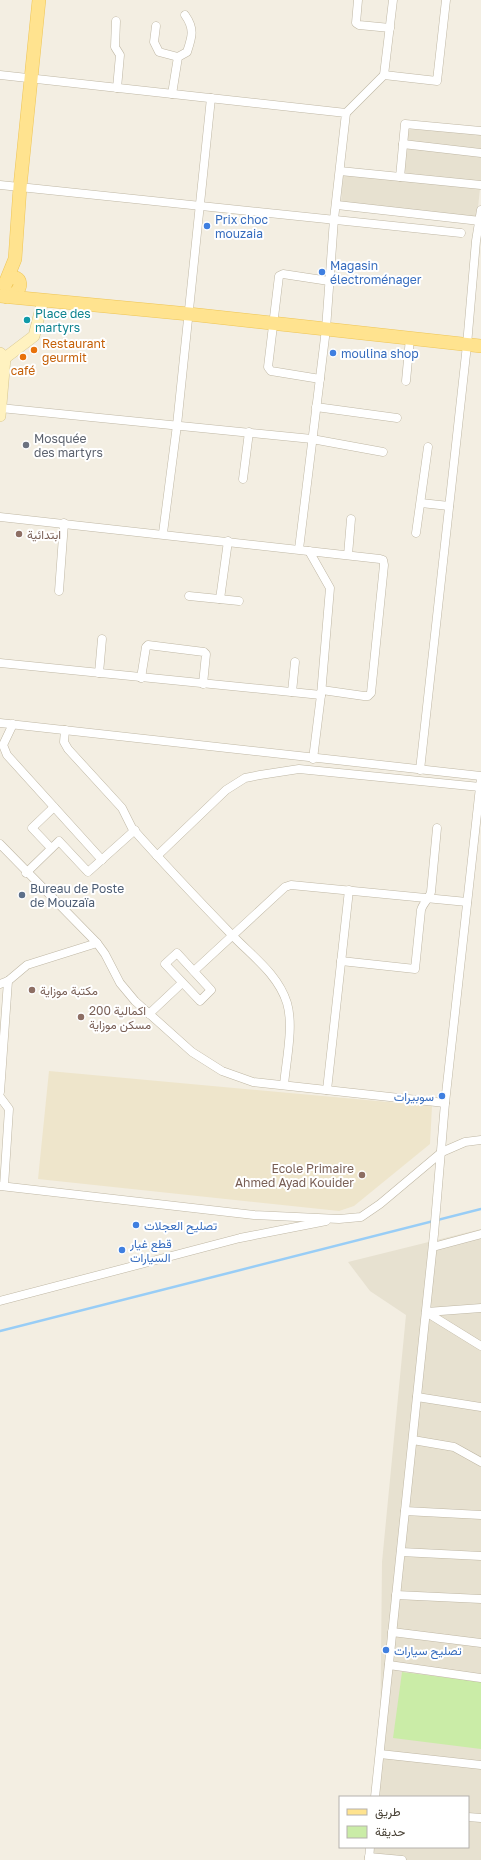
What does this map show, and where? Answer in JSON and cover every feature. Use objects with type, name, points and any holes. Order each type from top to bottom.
[{"type":"main road","points":[[11,284],[39,0]]},
{"type":"main road","points":[[11,284],[43,300],[189,314],[481,346]]},
{"type":"main road","points":[[11,284],[43,300]]},
{"type":"main road","points":[[0,410],[2,355],[34,336],[43,300]]},
{"type":"street","points":[[358,0],[356,23],[359,25],[390,28]]},
{"type":"street","points":[[299,549],[326,329],[334,219],[346,113],[384,75],[393,0]]},
{"type":"street","points":[[384,75],[437,81],[446,0]]},
{"type":"street","points":[[156,26],[154,42],[159,52],[178,56],[187,52],[192,38],[191,24],[184,15]]},
{"type":"street","points":[[116,21],[115,47],[120,55],[117,88]]},
{"type":"street","points":[[172,94],[178,56]]},
{"type":"street","points":[[0,75],[346,113]]},
{"type":"street","points":[[163,533],[177,424],[211,98]]},
{"type":"street","points":[[400,177],[405,124],[481,131]]},
{"type":"street","points":[[403,144],[481,153]]},
{"type":"street","points":[[340,171],[481,185]]},
{"type":"street","points":[[0,185],[200,204],[461,233]]},
{"type":"street","points":[[336,205],[480,221]]},
{"type":"street","points":[[420,770],[467,345],[475,253],[481,210]]},
{"type":"street","points":[[320,379],[272,371],[268,367],[279,276],[283,274],[329,281]]},
{"type":"street","points":[[406,380],[410,338]]},
{"type":"street","points":[[316,407],[397,418]]},
{"type":"street","points":[[0,410],[177,424],[312,439],[382,452]]},
{"type":"street","points":[[243,479],[249,432]]},
{"type":"street","points":[[416,533],[428,447]]},
{"type":"street","points":[[420,503],[448,506]]},
{"type":"street","points":[[0,516],[380,558],[383,560],[384,565],[371,693],[368,696],[322,692],[292,692],[0,663]]},
{"type":"street","points":[[348,555],[351,519]]},
{"type":"street","points":[[59,591],[64,523]]},
{"type":"street","points":[[220,599],[228,541]]},
{"type":"street","points":[[309,551],[330,588],[322,692],[313,759]]},
{"type":"street","points":[[189,596],[239,601]]},
{"type":"street","points":[[99,673],[102,639]]},
{"type":"street","points":[[141,678],[146,647],[148,645],[204,652],[206,654],[203,684]]},
{"type":"street","points":[[292,692],[295,662]]},
{"type":"street","points":[[0,723],[481,777],[375,1796]]},
{"type":"street","points":[[13,724],[3,744],[4,749],[102,860]]},
{"type":"street","points":[[65,730],[64,742],[68,749],[122,808],[134,830],[232,936],[273,976],[282,990],[287,1004],[289,1021],[284,1085]]},
{"type":"street","points":[[157,856],[226,790],[235,783],[260,775],[300,769],[480,787]]},
{"type":"street","points":[[51,848],[32,828],[54,807]]},
{"type":"street","points":[[341,961],[415,969],[421,910],[423,905],[429,900],[431,892],[437,828]]},
{"type":"street","points":[[26,873],[59,841],[88,872],[134,830]]},
{"type":"street","points":[[0,844],[26,873],[97,943],[105,954],[120,983],[135,1001],[192,1052],[222,1071],[238,1078],[253,1082],[446,1103]]},
{"type":"street","points":[[194,971],[285,887],[297,884],[429,900],[467,902]]},
{"type":"street","points":[[327,1090],[349,890]]},
{"type":"street","points":[[0,1092],[4,983],[27,965],[97,943]]},
{"type":"street","points":[[177,953],[211,990],[200,1001],[182,983],[165,964],[177,953]]},
{"type":"street","points":[[149,1014],[182,983]]},
{"type":"street","points":[[0,1097],[9,1109],[2,1186],[254,1214],[339,1219]]},
{"type":"street","points":[[0,1300],[240,1238],[361,1216],[380,1204],[442,1152],[465,1142],[481,1140]]},
{"type":"street","points":[[433,1247],[481,1234]]},
{"type":"street","points":[[426,1312],[481,1308]]},
{"type":"street","points":[[426,1312],[481,1346]]},
{"type":"street","points":[[473,1342],[481,1339]]},
{"type":"street","points":[[417,1397],[481,1407]]},
{"type":"street","points":[[413,1440],[454,1447],[481,1462]]},
{"type":"street","points":[[405,1511],[481,1516]]},
{"type":"street","points":[[401,1552],[481,1556]]},
{"type":"street","points":[[396,1595],[481,1599]]},
{"type":"street","points":[[392,1632],[481,1643]]},
{"type":"street","points":[[389,1665],[481,1678]]},
{"type":"street","points":[[380,1754],[481,1766]]},
{"type":"street","points":[[469,1817],[481,1818]]},
{"type":"street","points":[[370,1848],[369,1858],[402,1860]]},
{"type":"shaded area","points":[[407,129],[481,134],[481,179],[477,217],[341,202],[343,174],[404,181]]},
{"type":"shaded area","points":[[49,1071],[432,1106],[430,1144],[354,1206],[339,1211],[38,1179]]},
{"type":"shaded area","points":[[481,1229],[481,1860],[369,1860],[370,1848],[469,1848],[469,1796],[375,1796],[380,1754],[382,1562],[406,1315],[370,1291],[348,1262]]},
{"type":"green space","points":[[402,1672],[481,1682],[481,1749],[393,1738]]},
{"type":"waterway","points":[[0,1331],[481,1209]]},
{"type":"place","name":"Prix choc mouzaia","points":[[207,226]]},
{"type":"place","name":"Magasin électroménager","points":[[322,272]]},
{"type":"place","name":"Place des martyrs","points":[[27,320]]},
{"type":"place","name":"Restaurant geurmit","points":[[34,350]]},
{"type":"place","name":"moulina shop","points":[[333,353]]},
{"type":"place","name":"café","points":[[23,357]]},
{"type":"place","name":"Mosquée des martyrs","points":[[26,445]]},
{"type":"place","name":"ابتدائية","points":[[19,534]]},
{"type":"place","name":"Bureau de Poste de Mouzaïa","points":[[22,895]]},
{"type":"place","name":"مكتبة موزاية","points":[[32,990]]},
{"type":"place","name":"اكمالية 200 مسكن موزاية","points":[[81,1017]]},
{"type":"place","name":"سوبيرات","points":[[442,1096]]},
{"type":"place","name":"Ecole Primaire Ahmed Ayad Kouider","points":[[362,1175]]},
{"type":"place","name":"تصليح العجلات","points":[[136,1225]]},
{"type":"place","name":"قطع غيار السيارات","points":[[122,1250]]},
{"type":"place","name":"تصليح سيارات","points":[[386,1650]]}]
